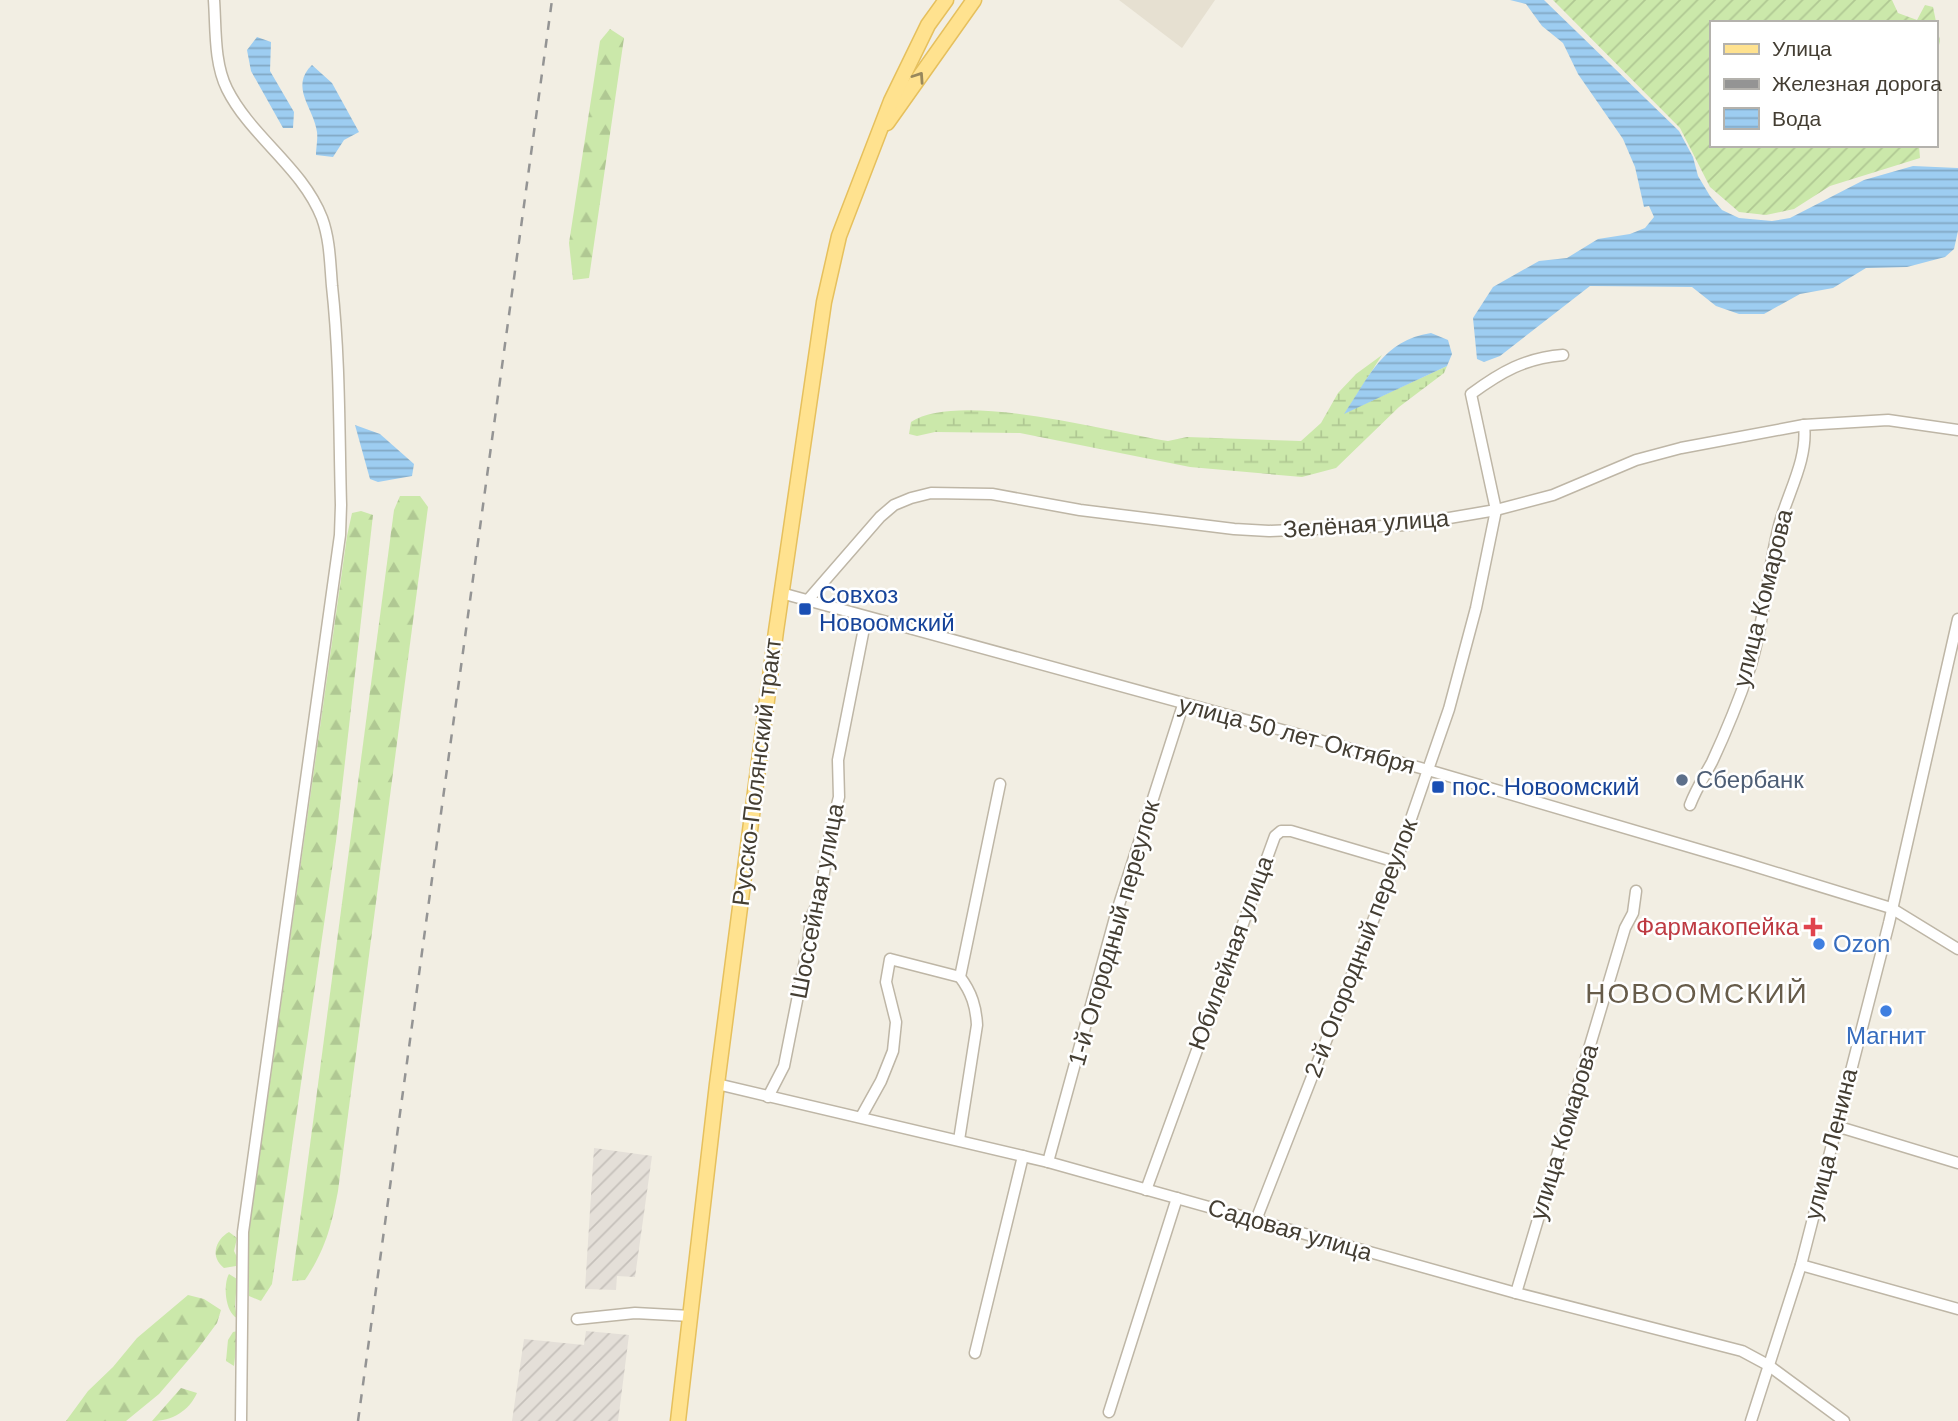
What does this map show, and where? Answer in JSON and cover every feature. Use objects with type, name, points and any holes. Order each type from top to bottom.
[{"type":"main road","points":[[928,25],[937,0]]},
{"type":"main road","name":"Русско-Полянский тракт","points":[[678,1421],[717,1084],[781,593],[830,269],[848,212],[891,101],[928,25],[946,0]]},
{"type":"main road","name":"Русско-Полянский тракт","points":[[880,133],[974,0]]},
{"type":"street","points":[[214,0],[219,66],[227,89],[241,111],[295,174],[311,197],[328,237],[336,318],[341,505],[340,535],[243,1232],[241,1421]]},
{"type":"street","points":[[1496,510],[1471,394],[1499,373],[1539,356],[1563,355]]},
{"type":"street","name":"Зелёная улица","points":[[807,601],[880,517],[894,505],[931,493],[992,494],[1178,524],[1269,531],[1408,525],[1496,510],[1553,495],[1636,460],[1804,425],[1888,420],[1958,430]]},
{"type":"street","name":"улица Комарова","points":[[1690,805],[1698,784],[1711,764],[1750,668],[1780,524],[1803,452],[1804,425]]},
{"type":"street","name":"2-й Огородный переулок","points":[[1256,1220],[1395,862],[1449,709],[1479,596],[1496,510]]},
{"type":"street","name":"улица 50 лет Октября","points":[[781,593],[1428,770],[1891,908],[1958,949]]},
{"type":"street","name":"Шоссейная улица","points":[[768,1097],[784,1066],[811,917],[820,898],[831,828],[839,797],[838,760],[866,618]]},
{"type":"street","name":"улица Ленина","points":[[1751,1421],[1801,1265],[1891,908],[1958,620]]},
{"type":"street","name":"1-й Огородный переулок","points":[[1048,1163],[1116,914],[1183,705]]},
{"type":"street","points":[[960,977],[1000,784]]},
{"type":"street","name":"Юбилейная улица","points":[[1146,1190],[1275,836],[1281,831],[1291,831],[1395,862]]},
{"type":"street","name":"улица Комарова","points":[[1516,1293],[1625,928],[1633,914],[1636,891]]},
{"type":"street","points":[[861,1117],[881,1081],[893,1051],[896,1022],[886,982],[890,959],[960,977],[976,1007],[977,1025],[959,1140]]},
{"type":"street","name":"Садовая улица","points":[[717,1084],[1023,1156],[1516,1293],[1742,1351],[1768,1365],[1844,1421]]},
{"type":"street","points":[[1836,1126],[1958,1163]]},
{"type":"street","points":[[975,1353],[1023,1156]]},
{"type":"street","points":[[1109,1412],[1177,1198]]},
{"type":"street","points":[[1801,1265],[1958,1309]]},
{"type":"street","points":[[577,1318],[635,1313],[691,1316]]},
{"type":"shaded area","points":[[1119,0],[1215,0],[1182,48]]},
{"type":"shaded area","points":[[594,1148],[652,1156],[635,1277],[617,1276],[616,1290],[585,1289]]},
{"type":"shaded area","points":[[586,1331],[629,1335],[618,1421],[512,1421],[524,1339],[584,1345]]},
{"type":"green space","points":[[1553,0],[1892,0],[1898,13],[1917,20],[1925,5],[1933,7],[1936,21],[1710,21],[1710,147],[1919,147],[1920,158],[1830,186],[1794,209],[1766,215],[1739,212],[1710,187],[1680,128]]},
{"type":"green space","points":[[1937,26],[1940,41],[1937,53]]},
{"type":"green space","points":[[610,29],[624,38],[589,278],[573,280],[569,243],[600,41]]},
{"type":"green space","points":[[1382,355],[1345,413],[1447,366],[1444,373],[1399,407],[1336,468],[1302,477],[1190,467],[1020,433],[909,434],[911,422],[933,413],[963,410],[1035,416],[1168,441],[1187,437],[1301,441],[1321,423],[1338,393],[1356,374]]},
{"type":"green space","points":[[400,496],[420,496],[428,507],[338,1191],[330,1227],[318,1258],[305,1280],[292,1281],[394,510]]},
{"type":"green space","points":[[361,511],[373,515],[336,841],[272,1284],[261,1301],[249,1296],[249,1231],[347,536],[352,513]]},
{"type":"green space","points":[[229,1232],[237,1238],[234,1251],[237,1257],[236,1266],[224,1268],[217,1259],[216,1249],[220,1239]]},
{"type":"green space","points":[[229,1274],[237,1279],[237,1318],[230,1310],[226,1297]]},
{"type":"green space","points":[[188,1295],[204,1299],[221,1310],[217,1323],[159,1394],[126,1421],[66,1421],[88,1391],[137,1338]]},
{"type":"green space","points":[[238,1331],[234,1366],[226,1361],[228,1340],[233,1332]]},
{"type":"green space","points":[[181,1388],[197,1393],[185,1410],[173,1417],[152,1421]]},
{"type":"water","points":[[1510,0],[1544,0],[1679,131],[1693,157],[1698,176],[1722,210],[1739,218],[1772,221],[1790,218],[1864,180],[1913,166],[1958,168],[1958,231],[1954,249],[1945,257],[1907,267],[1866,268],[1833,288],[1800,294],[1764,314],[1739,314],[1716,306],[1692,287],[1590,286],[1500,356],[1484,362],[1477,359],[1473,318],[1493,287],[1539,261],[1567,258],[1598,239],[1630,234],[1645,228],[1654,217],[1649,206],[1644,207],[1635,167],[1623,139],[1578,74],[1563,43],[1542,26],[1526,4]]},
{"type":"water","points":[[257,37],[271,42],[270,71],[294,112],[293,128],[283,128],[251,71],[247,50]]},
{"type":"water","points":[[312,65],[332,83],[359,132],[344,140],[333,157],[316,155],[317,132],[303,90],[305,73]]},
{"type":"water","points":[[1431,333],[1448,340],[1452,354],[1447,366],[1344,414],[1370,374],[1389,352],[1401,343]]},
{"type":"water","points":[[355,425],[380,434],[414,464],[412,476],[378,482],[370,479]]},
{"type":"railway","points":[[358,1421],[552,0]]},
{"type":"place","name":"Совхоз Новоомский","points":[[805,609]]},
{"type":"place","name":"Сбербанк","points":[[1682,780]]},
{"type":"place","name":"пос. Новоомский","points":[[1438,787]]},
{"type":"place","name":"Фармакопейка","points":[[1813,927]]},
{"type":"place","name":"Ozon","points":[[1819,944]]},
{"type":"place","name":"Магнит","points":[[1886,1011]]},
{"type":"district","name":"НОВООМСКИЙ","points":[[1697,993]]}]
